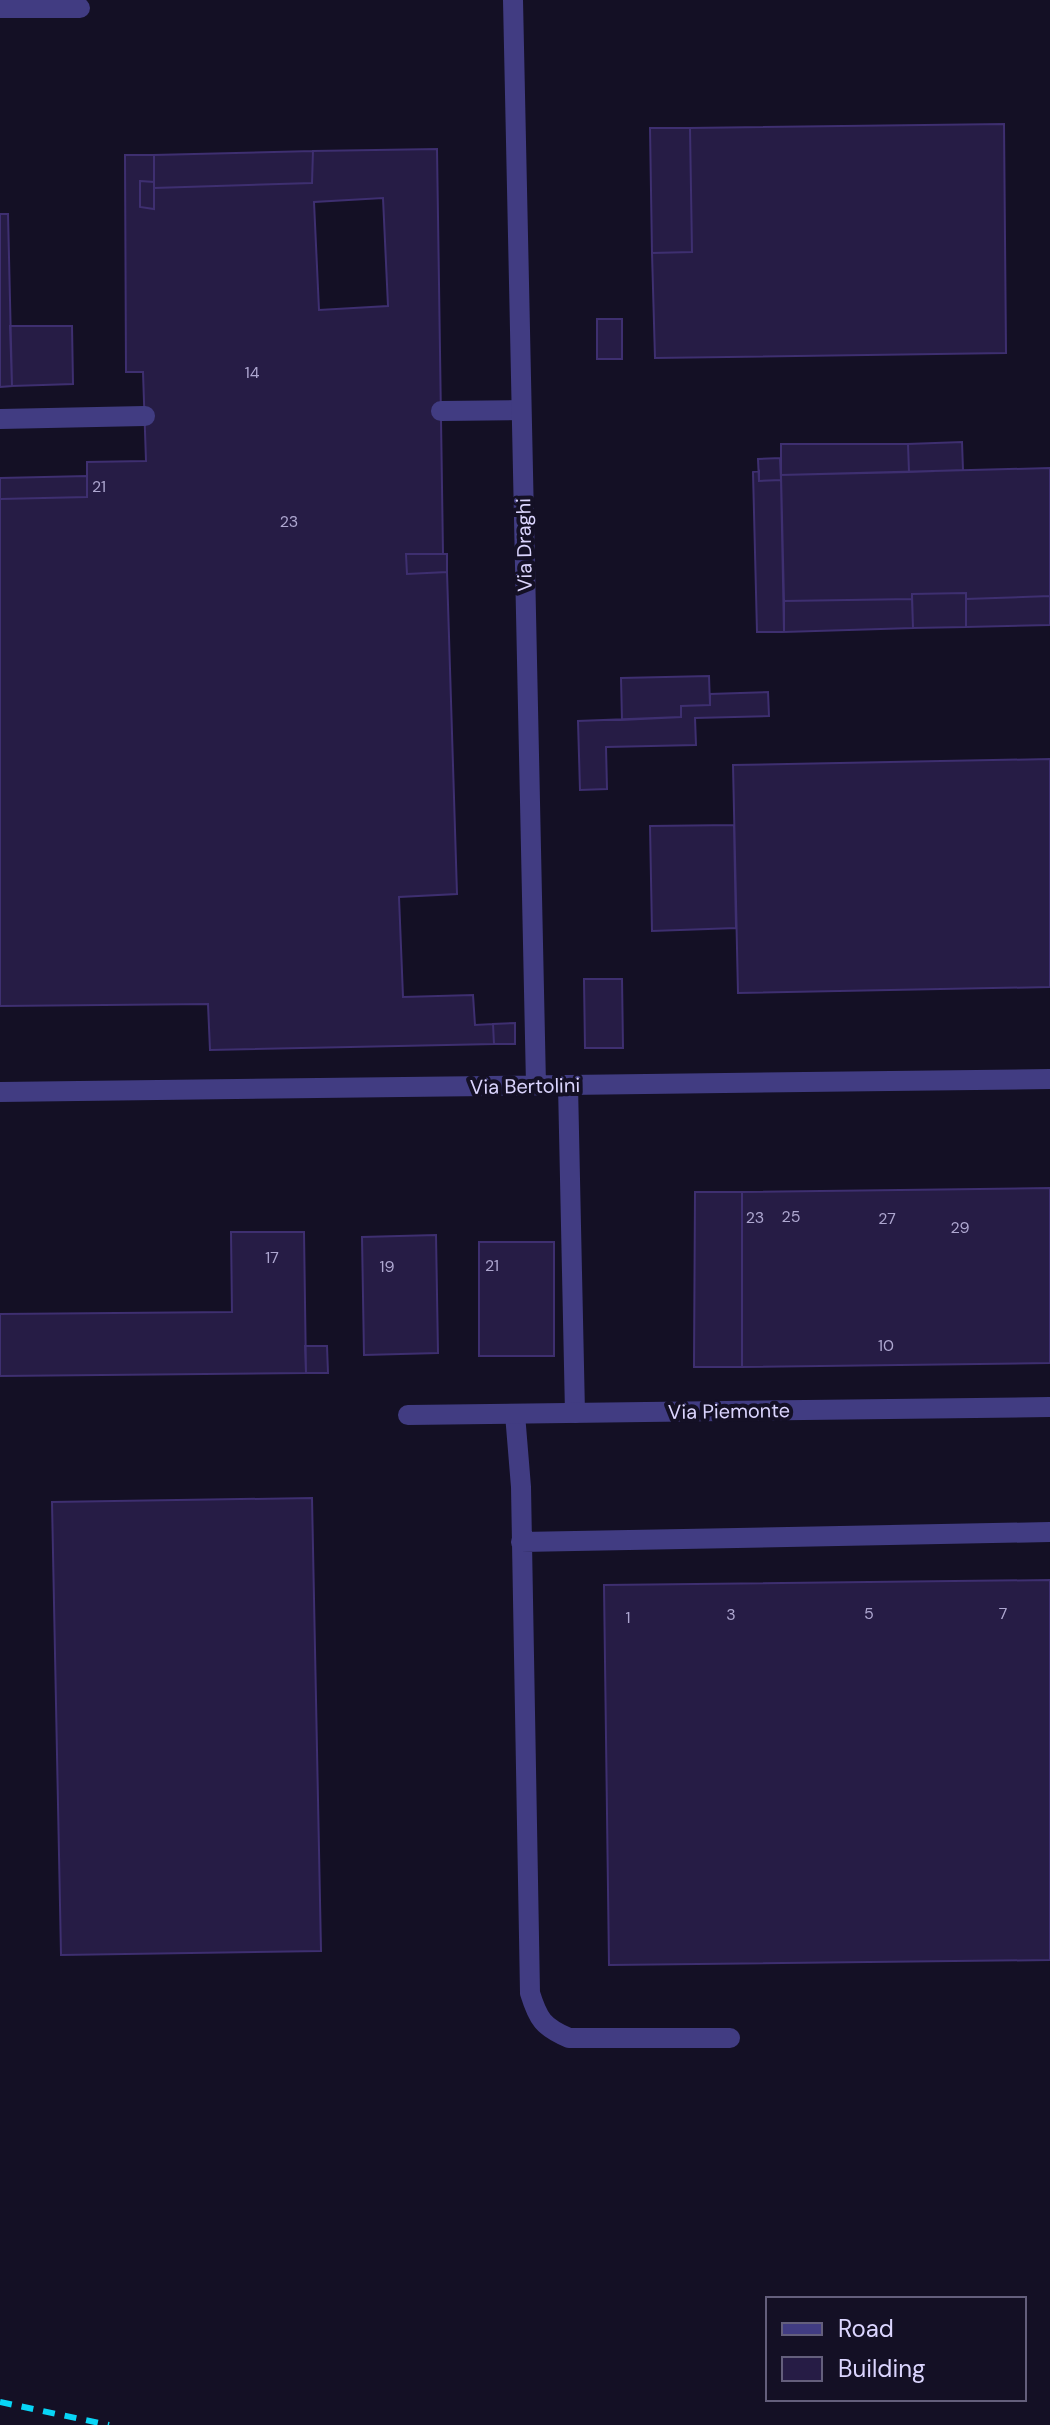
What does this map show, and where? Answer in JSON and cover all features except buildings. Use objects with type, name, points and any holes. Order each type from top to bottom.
[{"type":"street","name":"Via Draghi","points":[[512,2],[536,1085]]},
{"type":"street","points":[[0,8],[80,8]]},
{"type":"street","points":[[441,411],[521,410]]},
{"type":"street","points":[[0,419],[145,416]]},
{"type":"street","name":"Via Bertolini","points":[[0,1092],[1050,1079]]},
{"type":"street","points":[[568,1085],[575,1413]]},
{"type":"street","name":"Via Piemonte","points":[[408,1415],[1050,1407]]},
{"type":"street","points":[[515,1414],[521,1487],[530,1993],[537,2015],[550,2030],[569,2038],[730,2038]]},
{"type":"street","points":[[521,1542],[1050,1532]]},
{"type":"railway","points":[[0,2402],[109,2425]]}]
